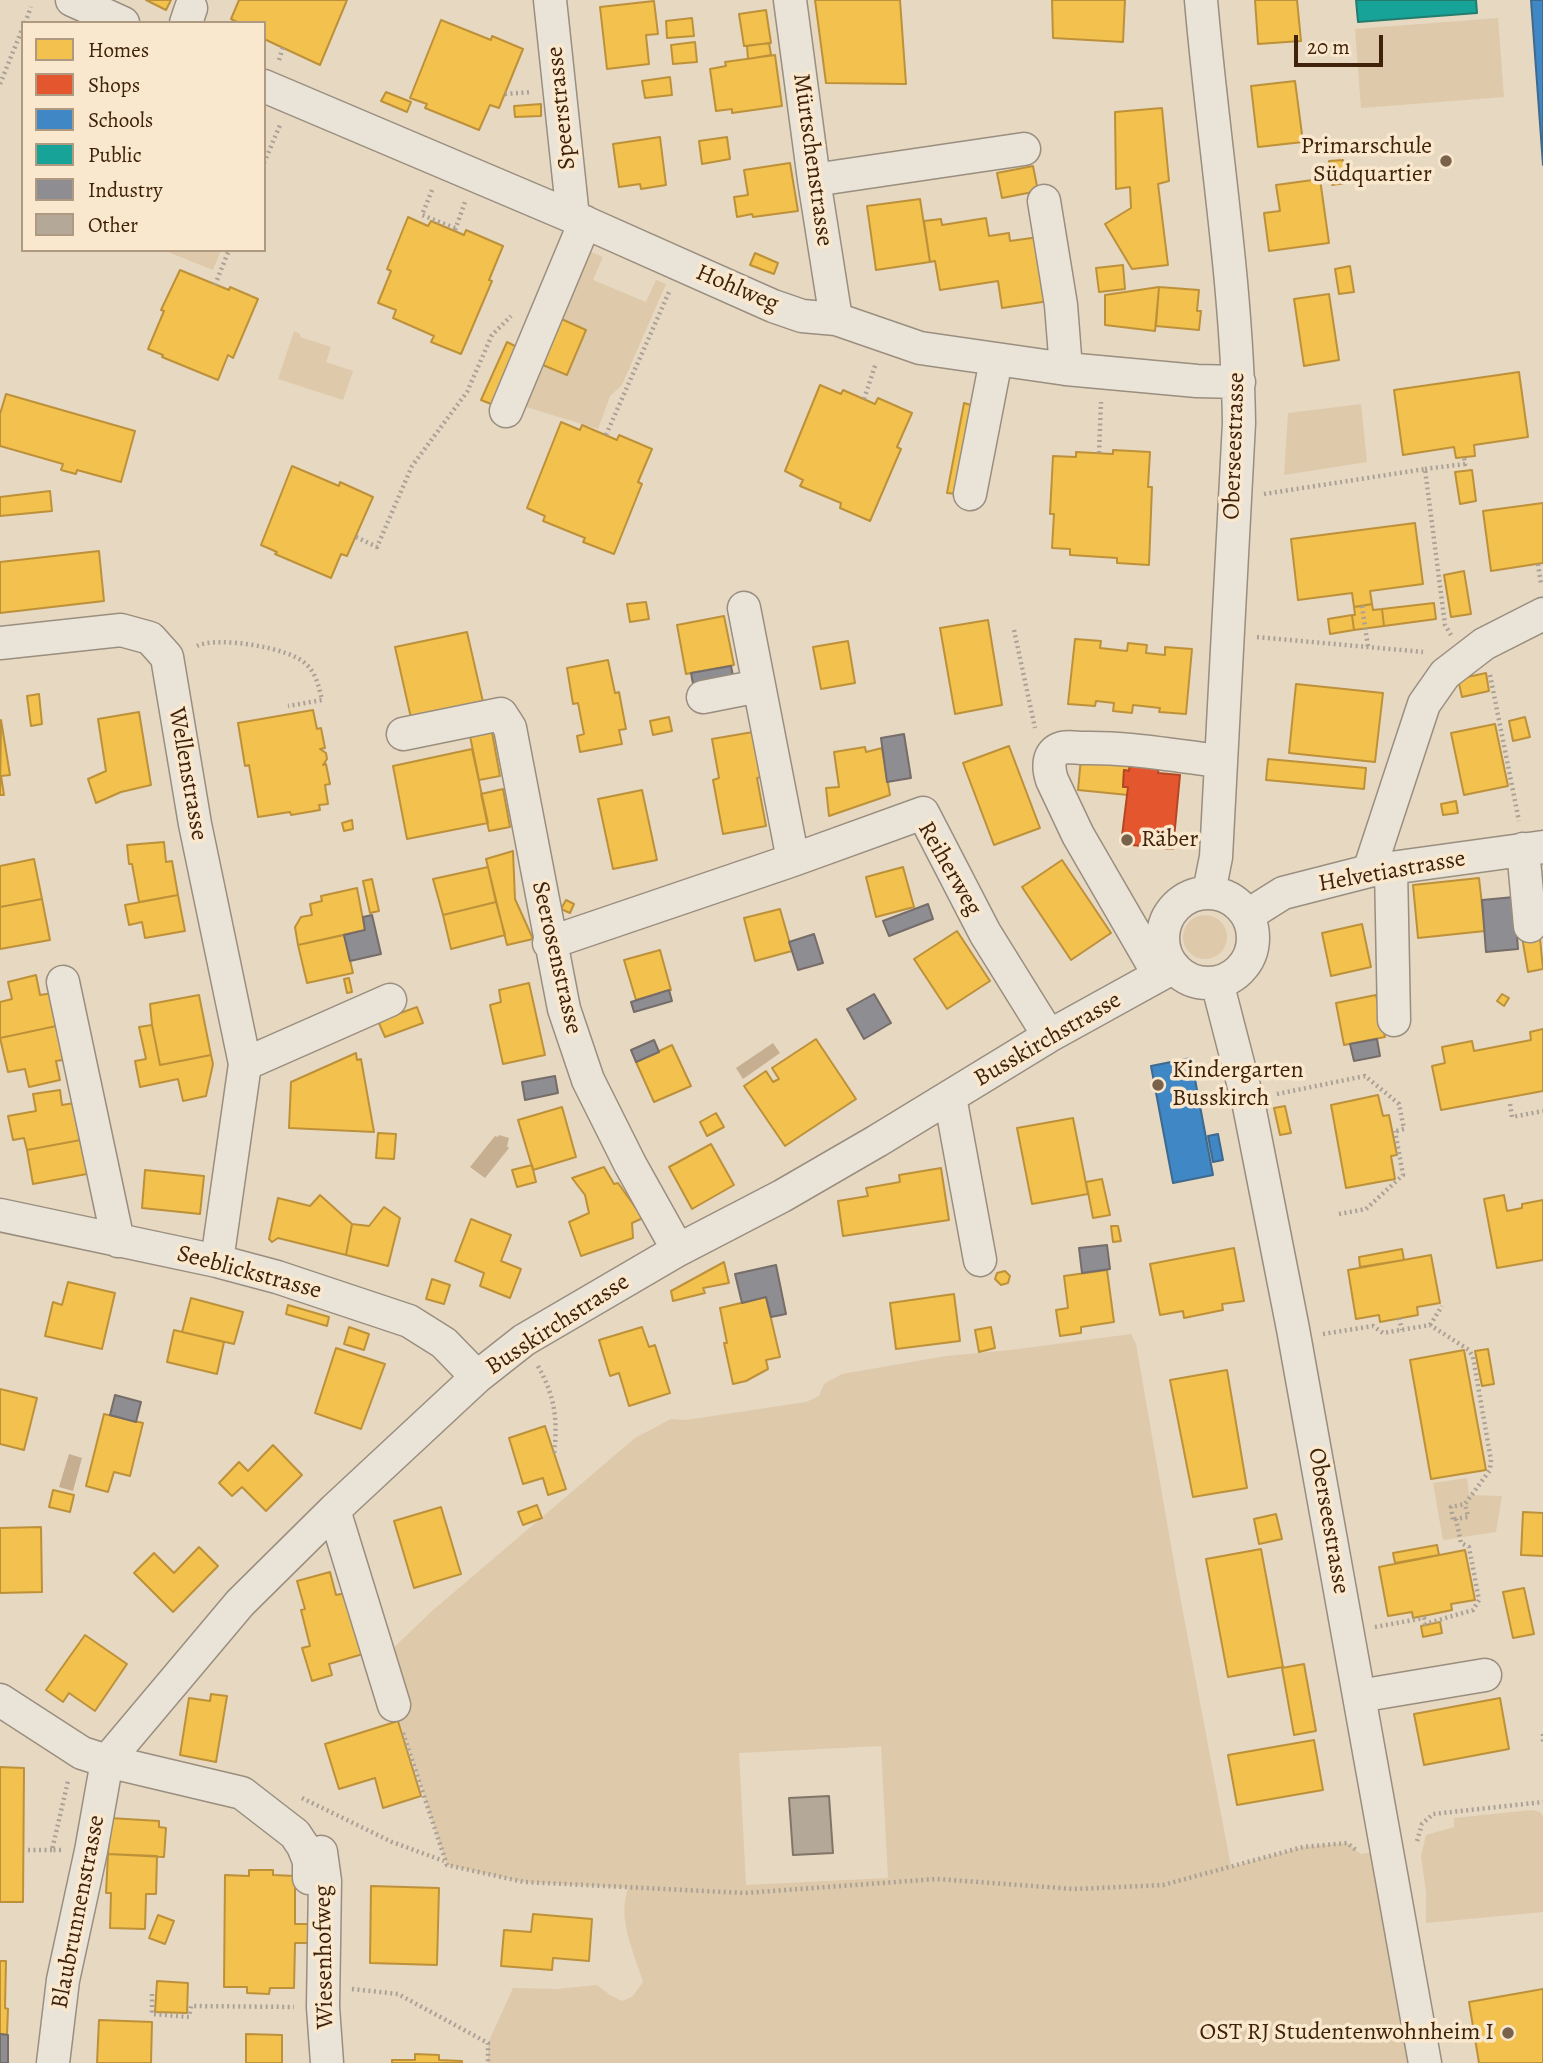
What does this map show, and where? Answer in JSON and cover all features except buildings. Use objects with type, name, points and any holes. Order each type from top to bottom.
[{"type":"street","points":[[72,0],[119,21]]},
{"type":"street","name":"Speerstrasse","points":[[550,0],[579,220]]},
{"type":"street","name":"Mürtschenstrasse","points":[[790,0],[836,319]]},
{"type":"street","name":"Oberseestrasse","points":[[1202,0],[1210,107],[1234,297],[1239,382],[1216,857],[1209,892]]},
{"type":"street","name":"Hohlweg","points":[[277,92],[803,316],[836,319],[920,348],[996,360],[1066,369],[1239,382]]},
{"type":"street","points":[[814,180],[1024,149]]},
{"type":"street","points":[[1044,201],[1060,305],[1066,369]]},
{"type":"street","points":[[506,411],[579,220]]},
{"type":"street","points":[[970,494],[996,360]]},
{"type":"street","points":[[1394,1020],[1380,870],[1424,704],[1469,643],[1542,600]]},
{"type":"street","points":[[744,608],[793,860]]},
{"type":"street","name":"Wellenstrasse","points":[[0,643],[121,630],[150,638],[167,657],[195,824],[245,1064],[217,1261]]},
{"type":"street","points":[[703,696],[759,686]]},
{"type":"street","name":"Seerosenstrasse","points":[[403,734],[501,714],[510,728],[564,1009],[588,1080],[630,1164],[678,1250]]},
{"type":"street","points":[[1166,971],[1163,940],[1165,925],[1171,912],[1181,901],[1194,894],[1209,892],[1224,895],[1238,903],[1248,915],[1253,929],[1253,944],[1249,959],[1240,971],[1217,982],[1198,982],[1166,971],[1078,835],[1052,780],[1050,760],[1054,753],[1062,748],[1106,747],[1220,761]]},
{"type":"street","name":"Reiherweg","points":[[550,943],[923,813],[985,933],[1049,1036]]},
{"type":"street","points":[[1528,840],[1530,926]]},
{"type":"street","name":"Helvetiastrasse","points":[[1248,915],[1283,893],[1528,840]]},
{"type":"street","name":"Busskirchstrasse","points":[[107,1761],[240,1603],[334,1510],[477,1377],[524,1340],[678,1250],[782,1196],[1049,1036],[1166,971]]},
{"type":"street","points":[[63,982],[118,1241]]},
{"type":"street","name":"Oberseestrasse","points":[[1217,982],[1257,1143],[1425,2063]]},
{"type":"street","points":[[245,1064],[390,999]]},
{"type":"street","points":[[950,1097],[980,1260]]},
{"type":"street","name":"Seeblickstrasse","points":[[0,1215],[217,1261],[277,1277],[409,1321],[444,1343],[477,1377]]},
{"type":"street","points":[[334,1510],[394,1705]]},
{"type":"street","points":[[1359,1696],[1485,1675]]},
{"type":"street","points":[[0,1700],[62,1742],[82,1753],[107,1761]]},
{"type":"street","name":"Wiesenhofweg","points":[[107,1761],[242,1793],[295,1834],[309,1861],[315,1865],[325,1881],[323,1986],[327,2063]]},
{"type":"street","name":"Blaubrunnenstrasse","points":[[54,2063],[64,1980],[107,1761]]},
{"type":"path","points":[[26,21],[31,7]]},
{"type":"path","points":[[0,84],[21,32]]},
{"type":"path","points":[[266,152],[277,92]]},
{"type":"path","points":[[436,180],[422,215],[455,230],[469,193]]},
{"type":"path","points":[[215,285],[228,252]]},
{"type":"path","points":[[606,435],[680,265]]},
{"type":"path","points":[[356,537],[377,547],[412,466],[467,392],[492,335],[518,309]]},
{"type":"path","points":[[864,399],[885,337]]},
{"type":"path","points":[[1099,453],[1101,372]]},
{"type":"path","points":[[1256,495],[1465,464],[1464,457]]},
{"type":"path","points":[[1425,469],[1445,625],[1469,643],[1528,840]]},
{"type":"path","points":[[1538,564],[1542,600]]},
{"type":"path","points":[[1362,606],[1368,647]]},
{"type":"path","points":[[1014,630],[1039,745],[1050,760]]},
{"type":"path","points":[[1227,635],[1429,653]]},
{"type":"path","points":[[198,653],[196,644],[221,643],[293,654],[307,664],[316,678],[322,701],[288,706]]},
{"type":"path","points":[[1270,1096],[1364,1076],[1399,1104],[1404,1129],[1394,1132],[1403,1175],[1366,1209],[1339,1214]]},
{"type":"path","points":[[1510,1104],[1512,1117],[1543,1111]]},
{"type":"path","points":[[1430,1325],[1442,1306]]},
{"type":"path","points":[[1399,1318],[1402,1330]]},
{"type":"path","points":[[1315,1335],[1373,1326],[1383,1334],[1430,1325],[1469,1350],[1473,1357],[1491,1460],[1490,1470],[1465,1504],[1451,1507],[1461,1543],[1469,1548],[1479,1600],[1473,1611],[1435,1621],[1424,1623],[1424,1618],[1369,1628]]},
{"type":"path","points":[[524,1340],[541,1371],[555,1409],[557,1427],[554,1454]]},
{"type":"path","points":[[1475,1408],[1482,1406]]},
{"type":"path","points":[[1456,1520],[1468,1517],[1465,1504]]},
{"type":"path","points":[[1433,1614],[1435,1621]]},
{"type":"path","points":[[394,1705],[447,1865],[524,1882],[745,1893],[937,1880],[1074,1889],[1163,1885],[1303,1847],[1347,1843],[1361,1854]]},
{"type":"path","points":[[1543,1734],[1543,1744]]},
{"type":"path","points":[[52,1850],[68,1781],[58,1773]]},
{"type":"path","points":[[1416,1845],[1422,1824],[1433,1814],[1543,1802]]},
{"type":"path","points":[[28,1850],[91,1851]]},
{"type":"path","points":[[323,1986],[398,1994],[488,2043],[488,2063]]},
{"type":"path","points":[[152,1994],[152,2014],[189,2017],[191,2006],[275,2007]]},
{"type":"shaded area","points":[[1498,18],[1504,97],[1361,108],[1355,29]]},
{"type":"shaded area","points":[[589,251],[603,257],[593,280],[646,302],[656,280],[666,284],[622,385],[610,396],[598,429],[523,406],[541,364],[568,375],[586,330],[557,317]]},
{"type":"shaded area","points":[[168,252],[220,252],[213,270]]},
{"type":"shaded area","points":[[294,331],[300,334],[300,337],[331,347],[326,362],[353,371],[343,400],[278,379]]},
{"type":"shaded area","points":[[1361,404],[1367,462],[1284,475],[1288,413]]},
{"type":"shaded area","points":[[1205,915],[1221,921],[1227,937],[1221,953],[1205,959],[1189,953],[1183,937],[1189,921]]},
{"type":"shaded area","points":[[773,1043],[780,1053],[743,1079],[736,1068]]},
{"type":"shaded area","points":[[495,1136],[509,1138],[509,1148],[485,1178],[470,1167]]},
{"type":"shaded area","points":[[1131,1334],[1136,1344],[1231,1867],[1303,1847],[1347,1843],[1361,1854],[1388,1850],[1425,2063],[488,2063],[488,2043],[513,1988],[557,1989],[597,1985],[622,2001],[632,1997],[643,1982],[631,1947],[624,1912],[628,1888],[524,1882],[447,1865],[394,1705],[384,1657],[432,1611],[635,1438],[671,1419],[686,1420],[806,1402],[819,1396],[824,1384],[842,1374],[946,1356]],"holes":[[[881,1746],[888,1878],[746,1885],[739,1753]]]},
{"type":"shaded area","points":[[69,1454],[82,1458],[73,1491],[59,1487]]},
{"type":"shaded area","points":[[1467,1478],[1469,1495],[1502,1496],[1496,1532],[1443,1540],[1433,1483]]},
{"type":"shaded area","points":[[1532,1810],[1543,1816],[1543,1912],[1426,1923],[1426,1892],[1421,1856],[1426,1835],[1454,1827],[1454,1818]]},
{"type":"place","name":"Primarschule Südquartier","points":[[1446,161]]},
{"type":"place","name":"Räber","points":[[1127,840]]},
{"type":"place","name":"Kindergarten Busskirch","points":[[1158,1085]]},
{"type":"place","name":"OST RJ Studentenwohnheim I","points":[[1508,2033]]}]
